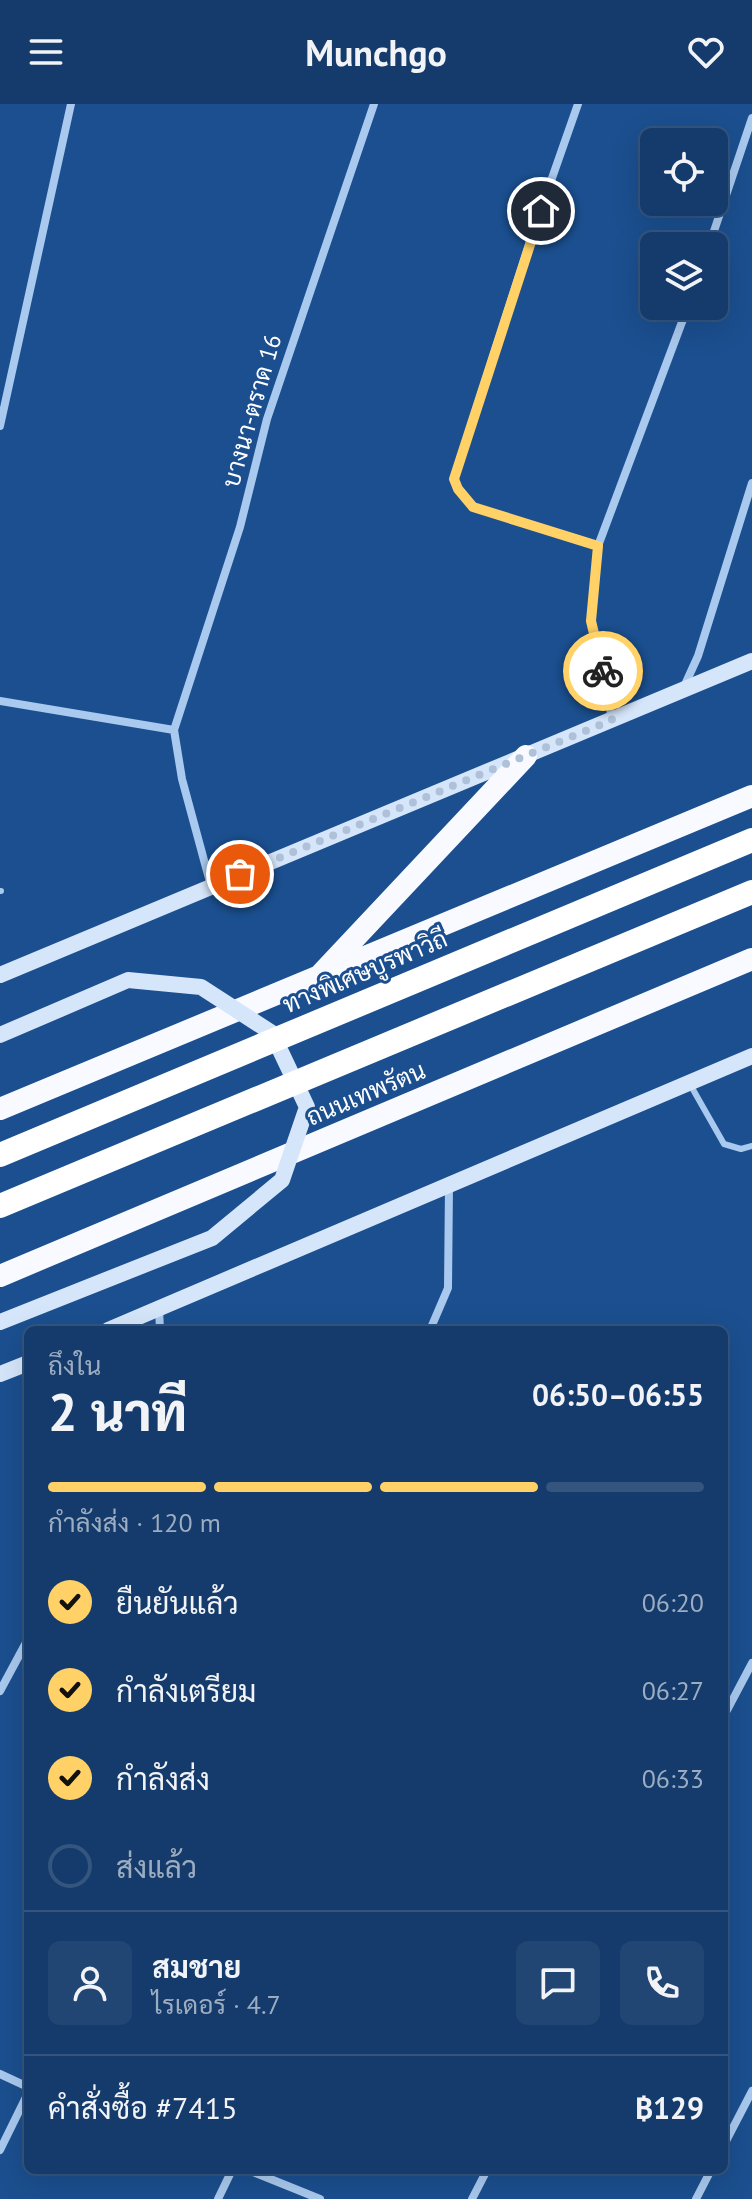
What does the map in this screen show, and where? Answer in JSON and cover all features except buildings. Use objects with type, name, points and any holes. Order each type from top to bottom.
[{"type":"highway","points":[[314,980],[526,756]]},
{"type":"highway","points":[[0,1109],[752,796]]},
{"type":"highway","name":"ทางพิเศษบูรพาวิถี","points":[[0,1155],[752,840]]},
{"type":"highway","points":[[0,1206],[752,892]]},
{"type":"highway","name":"ถนนเทพรัตน","points":[[0,1276],[752,959]]},
{"type":"main road","points":[[0,975],[752,661]]},
{"type":"main road","points":[[0,1035],[128,980],[201,987],[272,1033],[307,1107],[282,1180],[212,1238],[0,1322]]},
{"type":"main road","points":[[118,1326],[752,1056]]},
{"type":"main road","points":[[0,1374],[24,1365]]},
{"type":"street","points":[[0,426],[71,104]]},
{"type":"street","name":"บางนา-ตราด 16","points":[[174,730],[240,527],[267,419],[374,104]]},
{"type":"street","points":[[578,104],[531,238],[454,479],[473,507],[598,546]]},
{"type":"street","points":[[714,232],[752,118]]},
{"type":"street","points":[[612,720],[591,621],[598,546],[683,320]]},
{"type":"street","points":[[683,690],[698,656],[752,483]]},
{"type":"street","points":[[0,701],[174,730],[182,779],[211,886]]},
{"type":"street","points":[[432,1326],[448,1288],[449,1186]]},
{"type":"street","points":[[159,1309],[160,1326]]},
{"type":"street","points":[[0,1691],[24,1646]]},
{"type":"street","points":[[728,1708],[752,1663]]},
{"type":"street","points":[[0,2074],[24,2085]]},
{"type":"street","points":[[728,2137],[752,2091]]},
{"type":"street","points":[[0,2150],[24,2101]]},
{"type":"street","points":[[218,2199],[230,2174]]},
{"type":"street","points":[[258,2174],[320,2199]]},
{"type":"street","points":[[472,2199],[485,2174]]},
{"type":"street","points":[[696,2199],[709,2174]]},
{"type":"lane","points":[[689,1083],[724,1144],[741,1149],[752,1146]]},
{"type":"way so far","points":[[240,874],[612,720],[603,671]]},
{"type":"route","points":[[541,211],[454,479],[463,497],[473,507],[598,546],[591,621],[603,671]]}]
